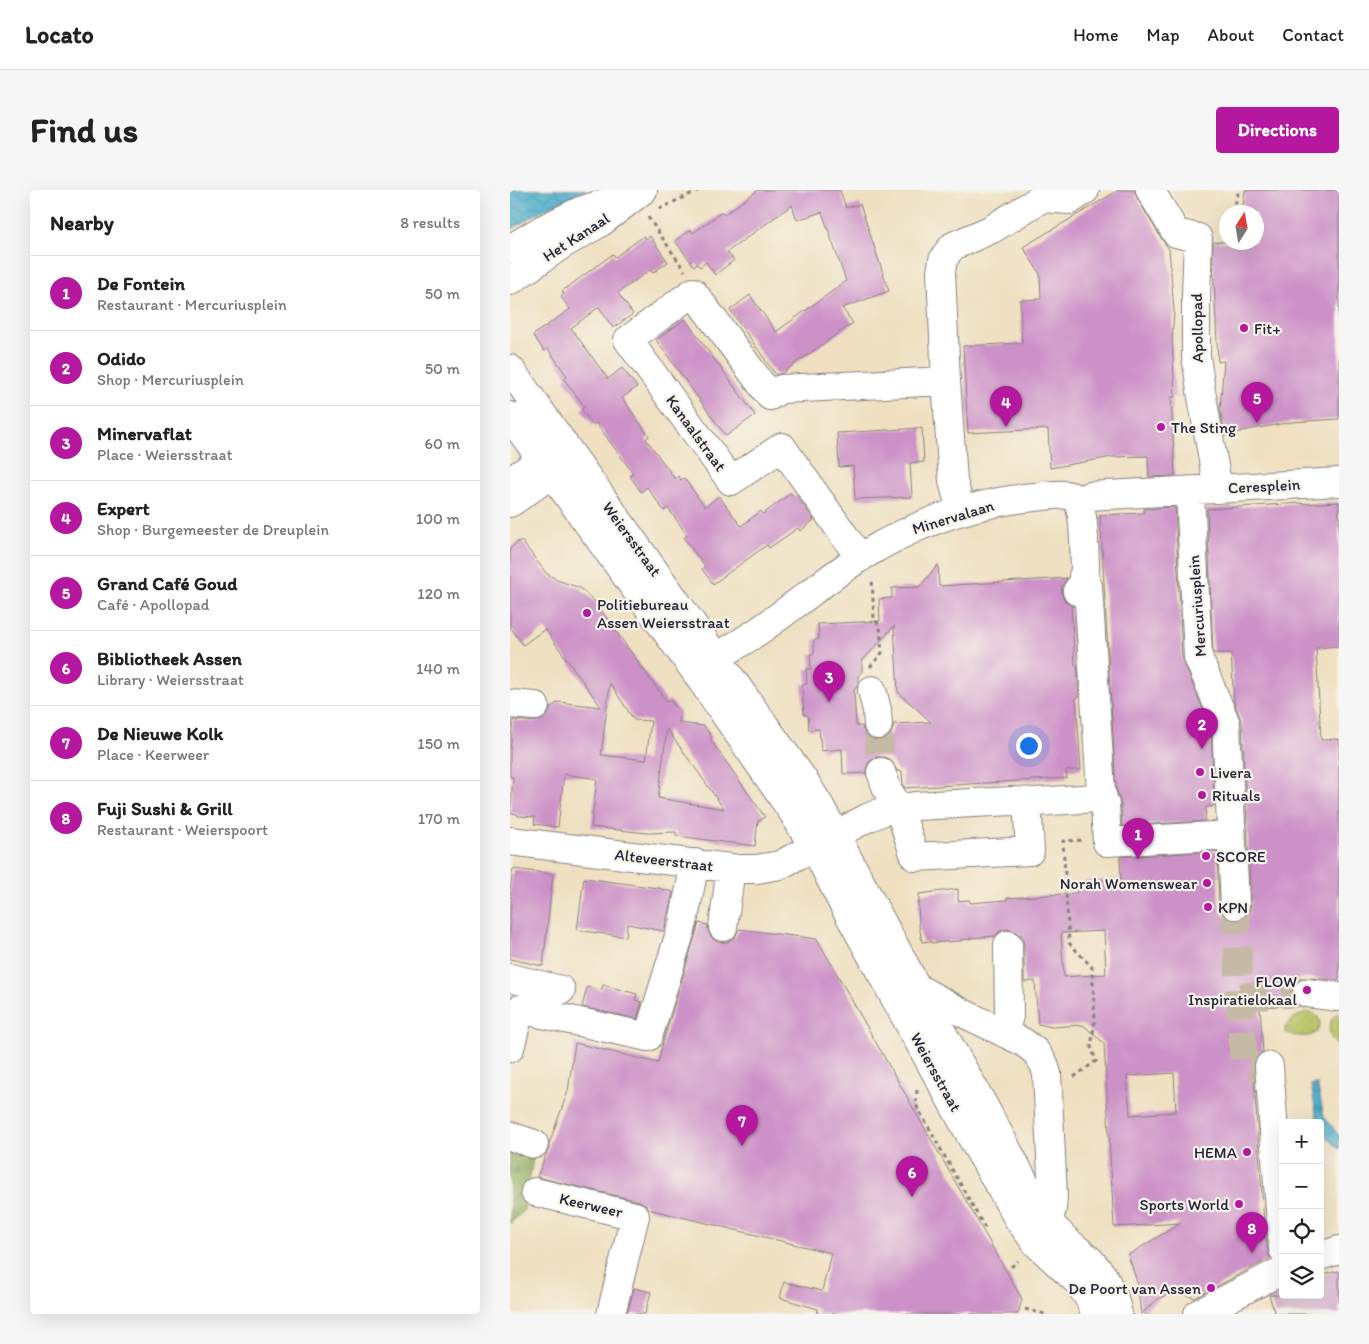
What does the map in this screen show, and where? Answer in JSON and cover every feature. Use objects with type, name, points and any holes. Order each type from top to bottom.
[{"type":"street","points":[[961,511],[953,481],[940,272],[943,260],[953,246],[992,229],[1042,198],[1070,200],[1085,190]]},
{"type":"street","name":"Apollopad","points":[[1150,190],[1176,233],[1198,238],[1196,356],[1218,489]]},
{"type":"street","name":"Het Kanaal","points":[[510,249],[543,229],[580,211],[644,199]]},
{"type":"street","name":"Het Kanaal","points":[[510,281],[563,244],[644,199]]},
{"type":"street","points":[[693,292],[770,396],[781,389],[946,381]]},
{"type":"street","name":"Kanaalstraat","points":[[693,292],[628,340],[731,481],[782,447],[860,558]]},
{"type":"street","name":"Weiersstraat","points":[[510,369],[564,445],[706,664]]},
{"type":"street","name":"Weiersstraat","points":[[510,416],[547,467],[706,664],[803,779],[821,808],[825,841],[846,908],[1019,1220],[1037,1244],[1087,1275],[1108,1285],[1118,1314]]},
{"type":"street","points":[[510,503],[547,467],[564,445]]},
{"type":"street","points":[[510,481],[547,467]]},
{"type":"street","name":"Ceresplein","points":[[1190,491],[1339,482]]},
{"type":"street","name":"Minervalaan","points":[[706,664],[751,636],[860,558],[906,531],[938,518],[1015,499],[1071,496],[1078,501],[1089,496],[1190,491]]},
{"type":"street","name":"Mercuriusplein","points":[[1190,491],[1198,657],[1226,724],[1235,905]]},
{"type":"street","points":[[1078,501],[1082,515],[1085,564],[1076,583],[1088,587],[1101,791],[1105,805],[1107,842],[1231,836]]},
{"type":"street","points":[[872,690],[877,710],[878,725]]},
{"type":"street","points":[[880,772],[887,789],[899,808],[915,857],[1030,851],[1026,802]]},
{"type":"street","points":[[825,841],[867,818],[884,811],[899,808],[1013,800],[1026,802],[1092,798],[1101,791]]},
{"type":"street","name":"Alteveerstraat","points":[[510,840],[757,870],[780,865],[825,841]]},
{"type":"street","name":"Weiersstraat","points":[[825,841],[917,988],[1032,1196],[1048,1220],[1066,1240],[1090,1260],[1087,1275],[1090,1300],[1095,1314]]},
{"type":"street","points":[[710,925],[711,865]]},
{"type":"street","points":[[510,1048],[520,1009],[648,1037],[683,922],[711,865]]},
{"type":"street","points":[[1004,1033],[1009,1016],[1008,945]]},
{"type":"street","points":[[510,978],[561,990]]},
{"type":"street","points":[[917,988],[1023,1042],[1036,1052],[1044,1064],[1048,1074],[1054,1197],[1048,1220]]},
{"type":"street","points":[[1307,993],[1339,997]]},
{"type":"street","points":[[1269,1066],[1280,1209]]},
{"type":"street","name":"Keerweer","points":[[535,1192],[636,1216],[611,1314]]},
{"type":"street","points":[[1324,1255],[1339,1250]]},
{"type":"street","points":[[1198,1314],[1279,1272]]},
{"type":"path","points":[[1235,205],[1238,190]]},
{"type":"path","points":[[644,199],[692,281],[693,292]]},
{"type":"path","points":[[860,558],[872,577],[874,619],[880,626],[882,652],[870,666],[872,690]]},
{"type":"path","points":[[1074,1077],[1096,1060],[1091,1047],[1095,1020],[1092,967],[1069,943],[1063,841],[1089,840],[1107,842]]},
{"type":"path","points":[[917,1082],[916,1105],[985,1228]]},
{"type":"path","points":[[1025,1309],[1045,1314]]},
{"type":"green space","points":[[1306,1012],[1315,1014],[1319,1019],[1319,1029],[1316,1033],[1306,1036],[1295,1036],[1286,1033],[1285,1028],[1294,1018]]},
{"type":"green space","points":[[1339,1012],[1339,1047],[1332,1039],[1329,1029],[1332,1020]]},
{"type":"green space","points":[[510,1147],[534,1153],[524,1210],[510,1224]]},
{"type":"water","points":[[510,190],[586,190],[541,211],[510,230]]},
{"type":"water","points":[[1317,1084],[1324,1116],[1339,1136],[1339,1149],[1325,1135],[1324,1119],[1317,1118],[1311,1085]]},
{"type":"building","points":[[758,190],[840,190],[846,208],[860,204],[889,291],[842,308],[853,323],[782,373],[776,375],[730,310],[750,295],[776,332],[846,281],[822,212],[797,220],[792,205],[727,252],[734,260],[715,275],[706,262],[700,267],[697,264],[694,266],[675,241],[691,230],[693,233],[722,212],[724,215]]},
{"type":"building","points":[[1119,190],[1134,190],[1137,198],[1169,249],[1174,311],[1172,339],[1175,397],[1171,397],[1175,476],[1149,477],[1148,456],[1112,457],[1050,468],[1048,429],[968,433],[963,346],[1022,343],[1020,300],[1041,299],[1040,274],[1023,247]]},
{"type":"building","points":[[1245,190],[1339,190],[1339,419],[1292,422],[1225,436],[1220,408],[1224,361],[1218,362],[1213,242],[1219,242],[1219,250],[1264,250],[1264,205],[1243,205]]},
{"type":"building","points":[[644,236],[646,239],[650,236],[668,262],[653,273],[650,270],[618,293],[633,314],[613,328],[599,307],[571,328],[608,379],[622,368],[637,387],[622,398],[649,436],[646,439],[675,479],[678,476],[681,480],[684,478],[705,507],[719,496],[741,526],[761,511],[763,514],[791,493],[794,497],[796,495],[814,520],[800,531],[798,528],[769,548],[767,545],[713,584],[702,569],[705,566],[684,538],[687,535],[668,508],[664,511],[647,487],[641,492],[630,476],[633,473],[596,423],[593,425],[581,409],[585,407],[564,379],[567,376],[548,349],[544,351],[533,335],[570,309],[561,297],[564,294],[562,291],[613,254],[615,257]]},
{"type":"building","points":[[685,319],[755,415],[726,436],[656,340]]},
{"type":"building","points":[[922,428],[924,462],[910,463],[912,497],[855,499],[853,466],[839,467],[837,433]]},
{"type":"building","points":[[1339,502],[1339,646],[1316,648],[1321,740],[1339,739],[1339,980],[1301,978],[1295,983],[1292,991],[1292,999],[1297,1005],[1260,1007],[1263,1052],[1255,1059],[1253,1067],[1265,1237],[1270,1258],[1195,1298],[1176,1293],[1164,1296],[1141,1314],[1137,1282],[1128,1255],[1181,1223],[1114,1227],[1104,1043],[1083,1025],[1052,1027],[1038,1024],[1035,981],[1024,982],[1024,944],[1021,934],[1019,935],[1015,931],[1007,929],[1000,931],[995,936],[970,938],[961,941],[922,942],[919,925],[919,894],[958,889],[958,901],[969,900],[970,903],[1007,900],[1007,898],[1077,893],[1076,882],[1121,879],[1120,857],[1217,851],[1219,906],[1227,919],[1235,921],[1244,918],[1249,912],[1251,904],[1242,723],[1234,702],[1231,653],[1213,653],[1207,509]],"holes":[[[1104,931],[1106,974],[1064,977],[1061,933]],[[1174,1073],[1176,1112],[1130,1115],[1127,1076]]]},
{"type":"building","points":[[1175,507],[1182,658],[1211,728],[1214,806],[1206,807],[1205,821],[1122,826],[1121,804],[1116,788],[1100,515],[1144,513],[1144,509]]},
{"type":"building","points":[[521,540],[546,573],[557,580],[580,588],[594,601],[667,702],[670,700],[680,712],[679,723],[704,726],[712,737],[710,739],[765,817],[758,821],[755,846],[676,836],[676,832],[647,833],[591,827],[597,779],[564,774],[558,827],[534,824],[535,817],[518,816],[517,814],[510,813],[513,777],[510,777],[510,751],[513,720],[534,722],[541,720],[548,715],[550,708],[558,702],[601,707],[545,629],[523,645],[510,627],[510,548]],"holes":[[[610,683],[634,720],[651,721],[646,760],[601,755]],[[667,729],[698,772],[724,809],[658,798]]]},
{"type":"building","points":[[938,565],[939,586],[1067,578],[1061,590],[1063,598],[1073,606],[1071,607],[1079,696],[1076,699],[1081,770],[1066,770],[1067,778],[905,788],[902,771],[897,771],[891,760],[884,757],[876,757],[869,762],[866,773],[843,774],[842,749],[821,751],[819,729],[809,730],[808,715],[804,715],[802,684],[807,684],[806,669],[811,669],[810,654],[814,654],[814,640],[819,639],[818,624],[880,621],[879,599],[892,598],[892,588],[919,587]],"holes":[[[894,626],[898,692],[931,722],[894,724],[887,738],[879,741],[865,734],[862,726],[856,726],[854,691],[858,684],[858,676],[862,671],[862,661]]]},
{"type":"building","points":[[513,869],[553,874],[543,966],[510,959],[512,897],[510,897],[510,891]]},
{"type":"building","points":[[584,878],[658,888],[673,892],[664,931],[627,924],[626,937],[577,930]]},
{"type":"building","points":[[699,923],[708,925],[708,932],[713,939],[721,942],[728,942],[735,937],[739,929],[817,939],[1022,1299],[1018,1314],[817,1314],[818,1309],[780,1298],[784,1282],[822,1291],[831,1253],[648,1209],[645,1204],[639,1201],[537,1177],[549,1149],[549,1144],[568,1091],[575,1043],[658,1063]]},
{"type":"building","points":[[603,985],[637,994],[635,1000],[642,1002],[637,1019],[582,1007],[587,987],[601,990]]},
{"type":"building","points":[[1339,1271],[1339,1314],[1275,1314],[1269,1295],[1279,1295],[1279,1299],[1324,1299],[1324,1274]]},
{"type":"building","points":[[634,1288],[651,1292],[645,1314],[627,1314]]},
{"type":"tunnel","points":[[878,725],[881,772]]},
{"type":"tunnel","points":[[1235,905],[1244,1068],[1269,1066]]},
{"type":"tunnel","points":[[1240,997],[1307,993]]},
{"type":"place","name":"Fit+","points":[[1244,328]]},
{"type":"place","name":"Grand Café Goud","points":[[1257,423]]},
{"type":"place","name":"Expert","points":[[1006,427]]},
{"type":"place","name":"The Sting","points":[[1161,427]]},
{"type":"place","name":"Politiebureau Assen Weiersstraat","points":[[587,613]]},
{"type":"place","name":"Minervaflat","points":[[829,702]]},
{"type":"place","name":"Odido","points":[[1202,749]]},
{"type":"place","name":"Livera","points":[[1200,772]]},
{"type":"place","name":"Rituals","points":[[1202,795]]},
{"type":"place","name":"SCORE","points":[[1206,856]]},
{"type":"place","name":"De Fontein","points":[[1138,859]]},
{"type":"place","name":"Norah Womenswear","points":[[1207,883]]},
{"type":"place","name":"KPN","points":[[1208,907]]},
{"type":"place","name":"FLOW Inspiratielokaal","points":[[1307,990]]},
{"type":"place","name":"De Nieuwe Kolk","points":[[742,1146]]},
{"type":"place","name":"HEMA","points":[[1247,1152]]},
{"type":"place","name":"Bibliotheek Assen","points":[[912,1197]]},
{"type":"place","name":"Sports World","points":[[1239,1204]]},
{"type":"place","name":"Fuji Sushi & Grill","points":[[1252,1253]]},
{"type":"place","name":"De Poort van Assen","points":[[1211,1288]]}]
